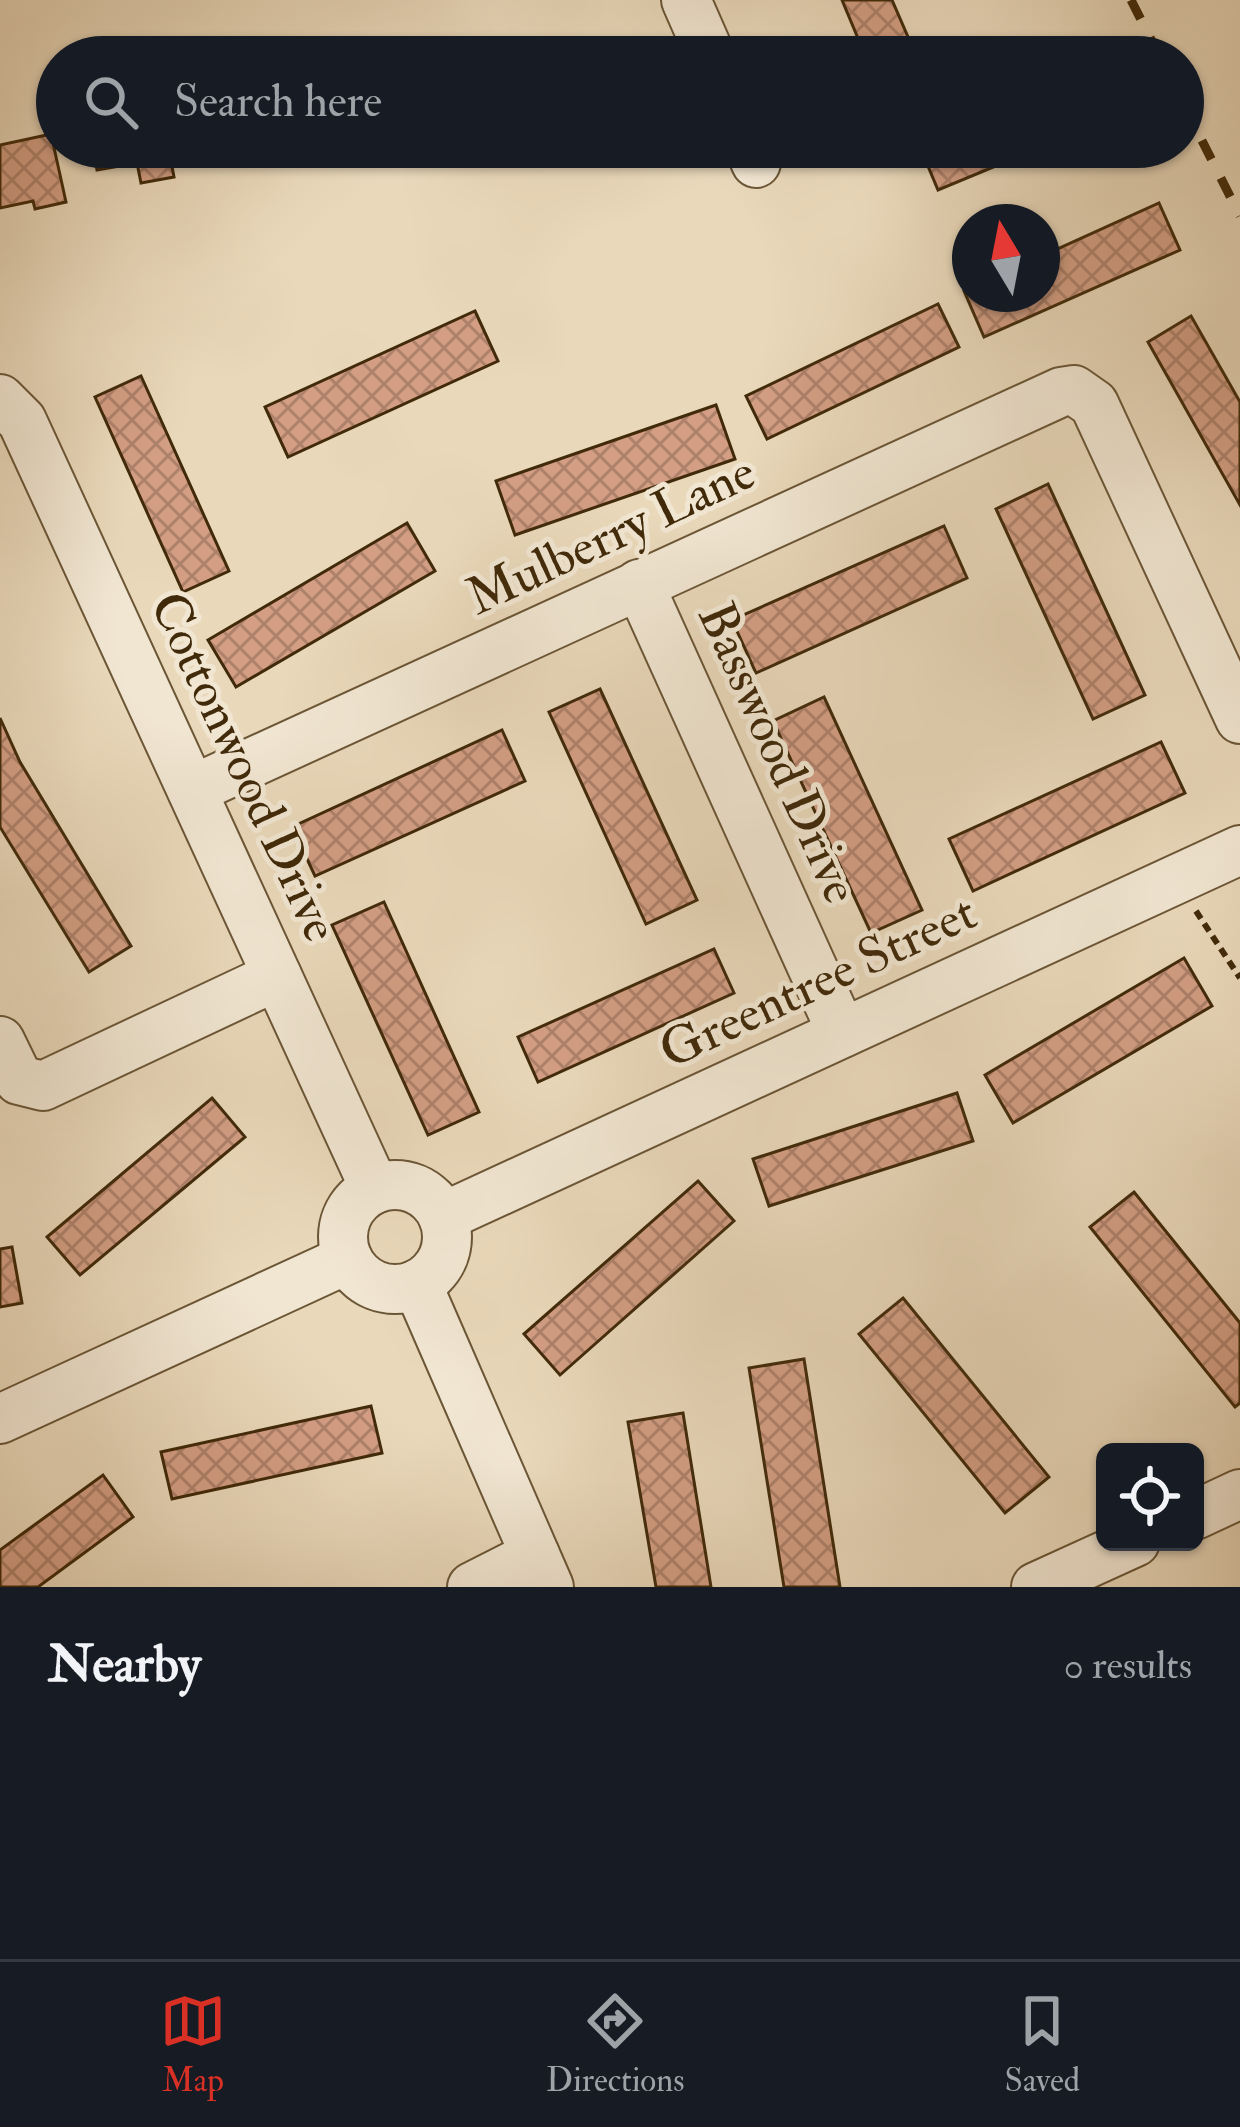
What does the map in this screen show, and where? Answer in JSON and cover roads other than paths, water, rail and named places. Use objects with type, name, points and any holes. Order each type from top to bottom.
[{"type":"street","points":[[686,0],[701,36]]},
{"type":"street","name":"Mulberry Lane","points":[[191,790],[1061,392],[1079,392],[1094,404],[1240,719]]},
{"type":"street","name":"Cottonwood Drive","points":[[0,399],[22,421],[375,1189]]},
{"type":"street","name":"Basswood Drive","points":[[639,584],[842,1034]]},
{"type":"street","name":"Greentree Street","points":[[443,1217],[1240,850]]},
{"type":"street","points":[[0,1041],[20,1080],[43,1086],[277,976]]},
{"type":"street","points":[[409,1187],[430,1198],[443,1217],[447,1236],[443,1256],[433,1273],[417,1284],[394,1289],[372,1284],[348,1259],[343,1239],[346,1219],[358,1201],[375,1189],[409,1187]]},
{"type":"street","points":[[0,1419],[348,1259]]},
{"type":"street","points":[[417,1284],[542,1571],[472,1587]]},
{"type":"street","points":[[1204,1511],[1240,1494]]},
{"type":"street","points":[[1036,1587],[1115,1551]]},
{"type":"railway","points":[[1131,0],[1149,36]]},
{"type":"railway","points":[[1204,145],[1240,216]]}]
